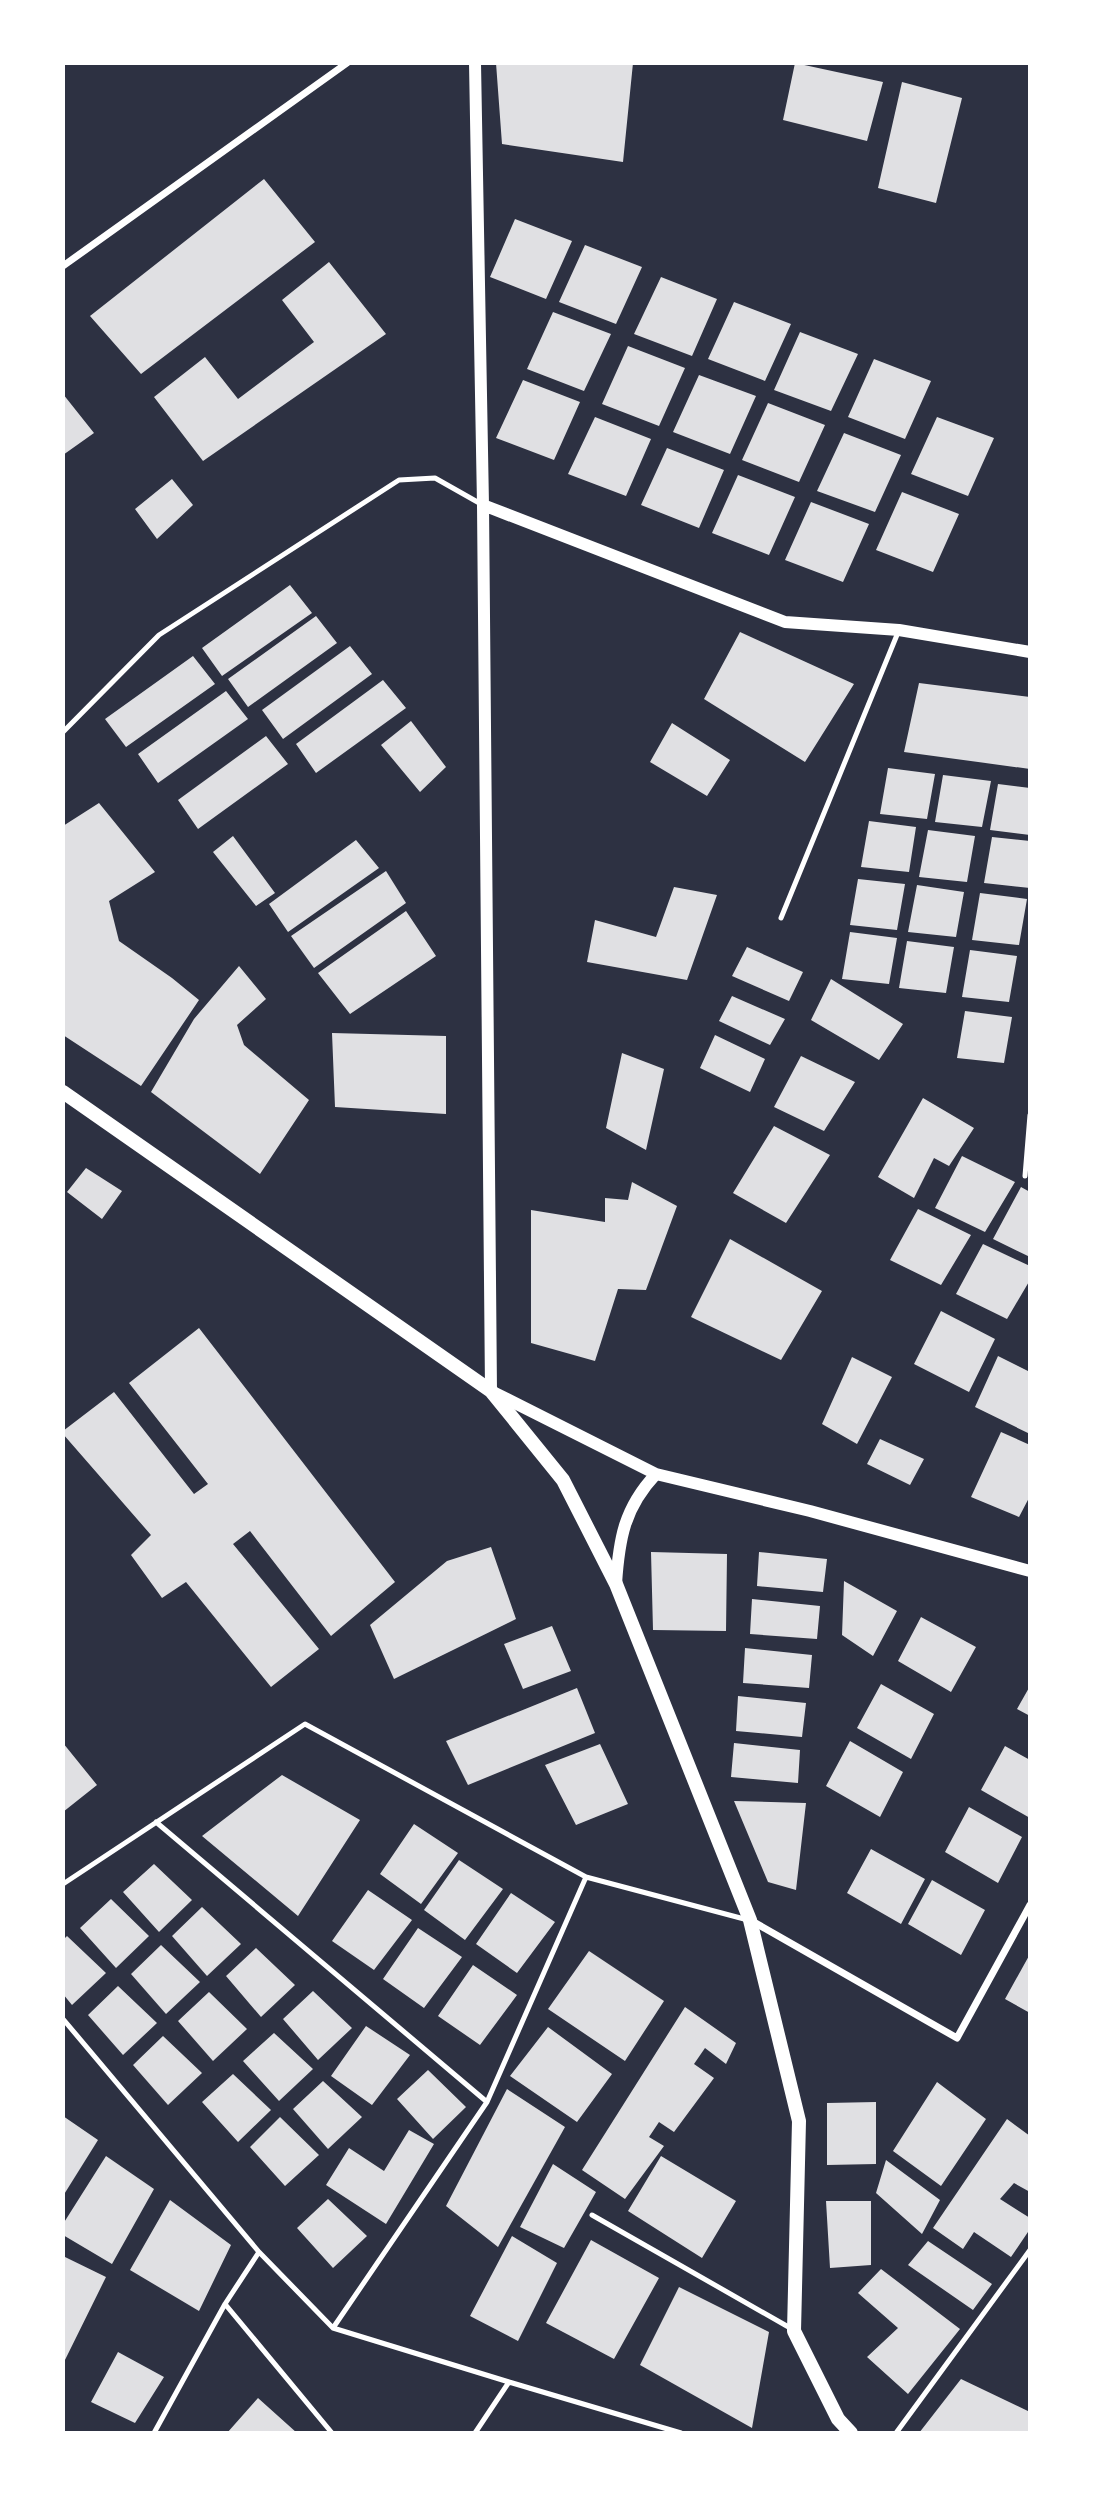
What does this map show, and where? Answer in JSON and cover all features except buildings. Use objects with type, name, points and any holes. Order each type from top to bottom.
[{"type":"main road","points":[[63,1092],[491,1391],[563,1480],[616,1584],[750,1920],[799,2121],[794,2330],[838,2419],[851,2433]]},
{"type":"street","points":[[63,267],[347,63]]},
{"type":"street","points":[[475,63],[483,505],[491,1391],[656,1474],[810,1511],[1030,1571]]},
{"type":"street","points":[[483,505],[785,622],[899,630],[1030,652]]},
{"type":"street","points":[[616,1584],[618,1544],[625,1524],[642,1489],[656,1474]]},
{"type":"street","points":[[750,1920],[957,2038],[1030,1905]]},
{"type":"lane","points":[[63,732],[159,635],[400,480],[435,478],[483,505]]},
{"type":"lane","points":[[781,918],[899,630]]},
{"type":"lane","points":[[1025,1176],[1030,1115]]},
{"type":"lane","points":[[63,1884],[305,1724],[586,1877],[750,1920]]},
{"type":"lane","points":[[156,1822],[487,2102]]},
{"type":"lane","points":[[333,2328],[487,2102],[586,1877]]},
{"type":"lane","points":[[63,2020],[259,2252],[333,2328],[681,2433]]},
{"type":"lane","points":[[592,2215],[794,2330]]},
{"type":"lane","points":[[896,2433],[1030,2250]]},
{"type":"lane","points":[[153,2433],[225,2304],[259,2252]]},
{"type":"lane","points":[[225,2304],[332,2433]]},
{"type":"lane","points":[[475,2433],[509,2382]]}]
